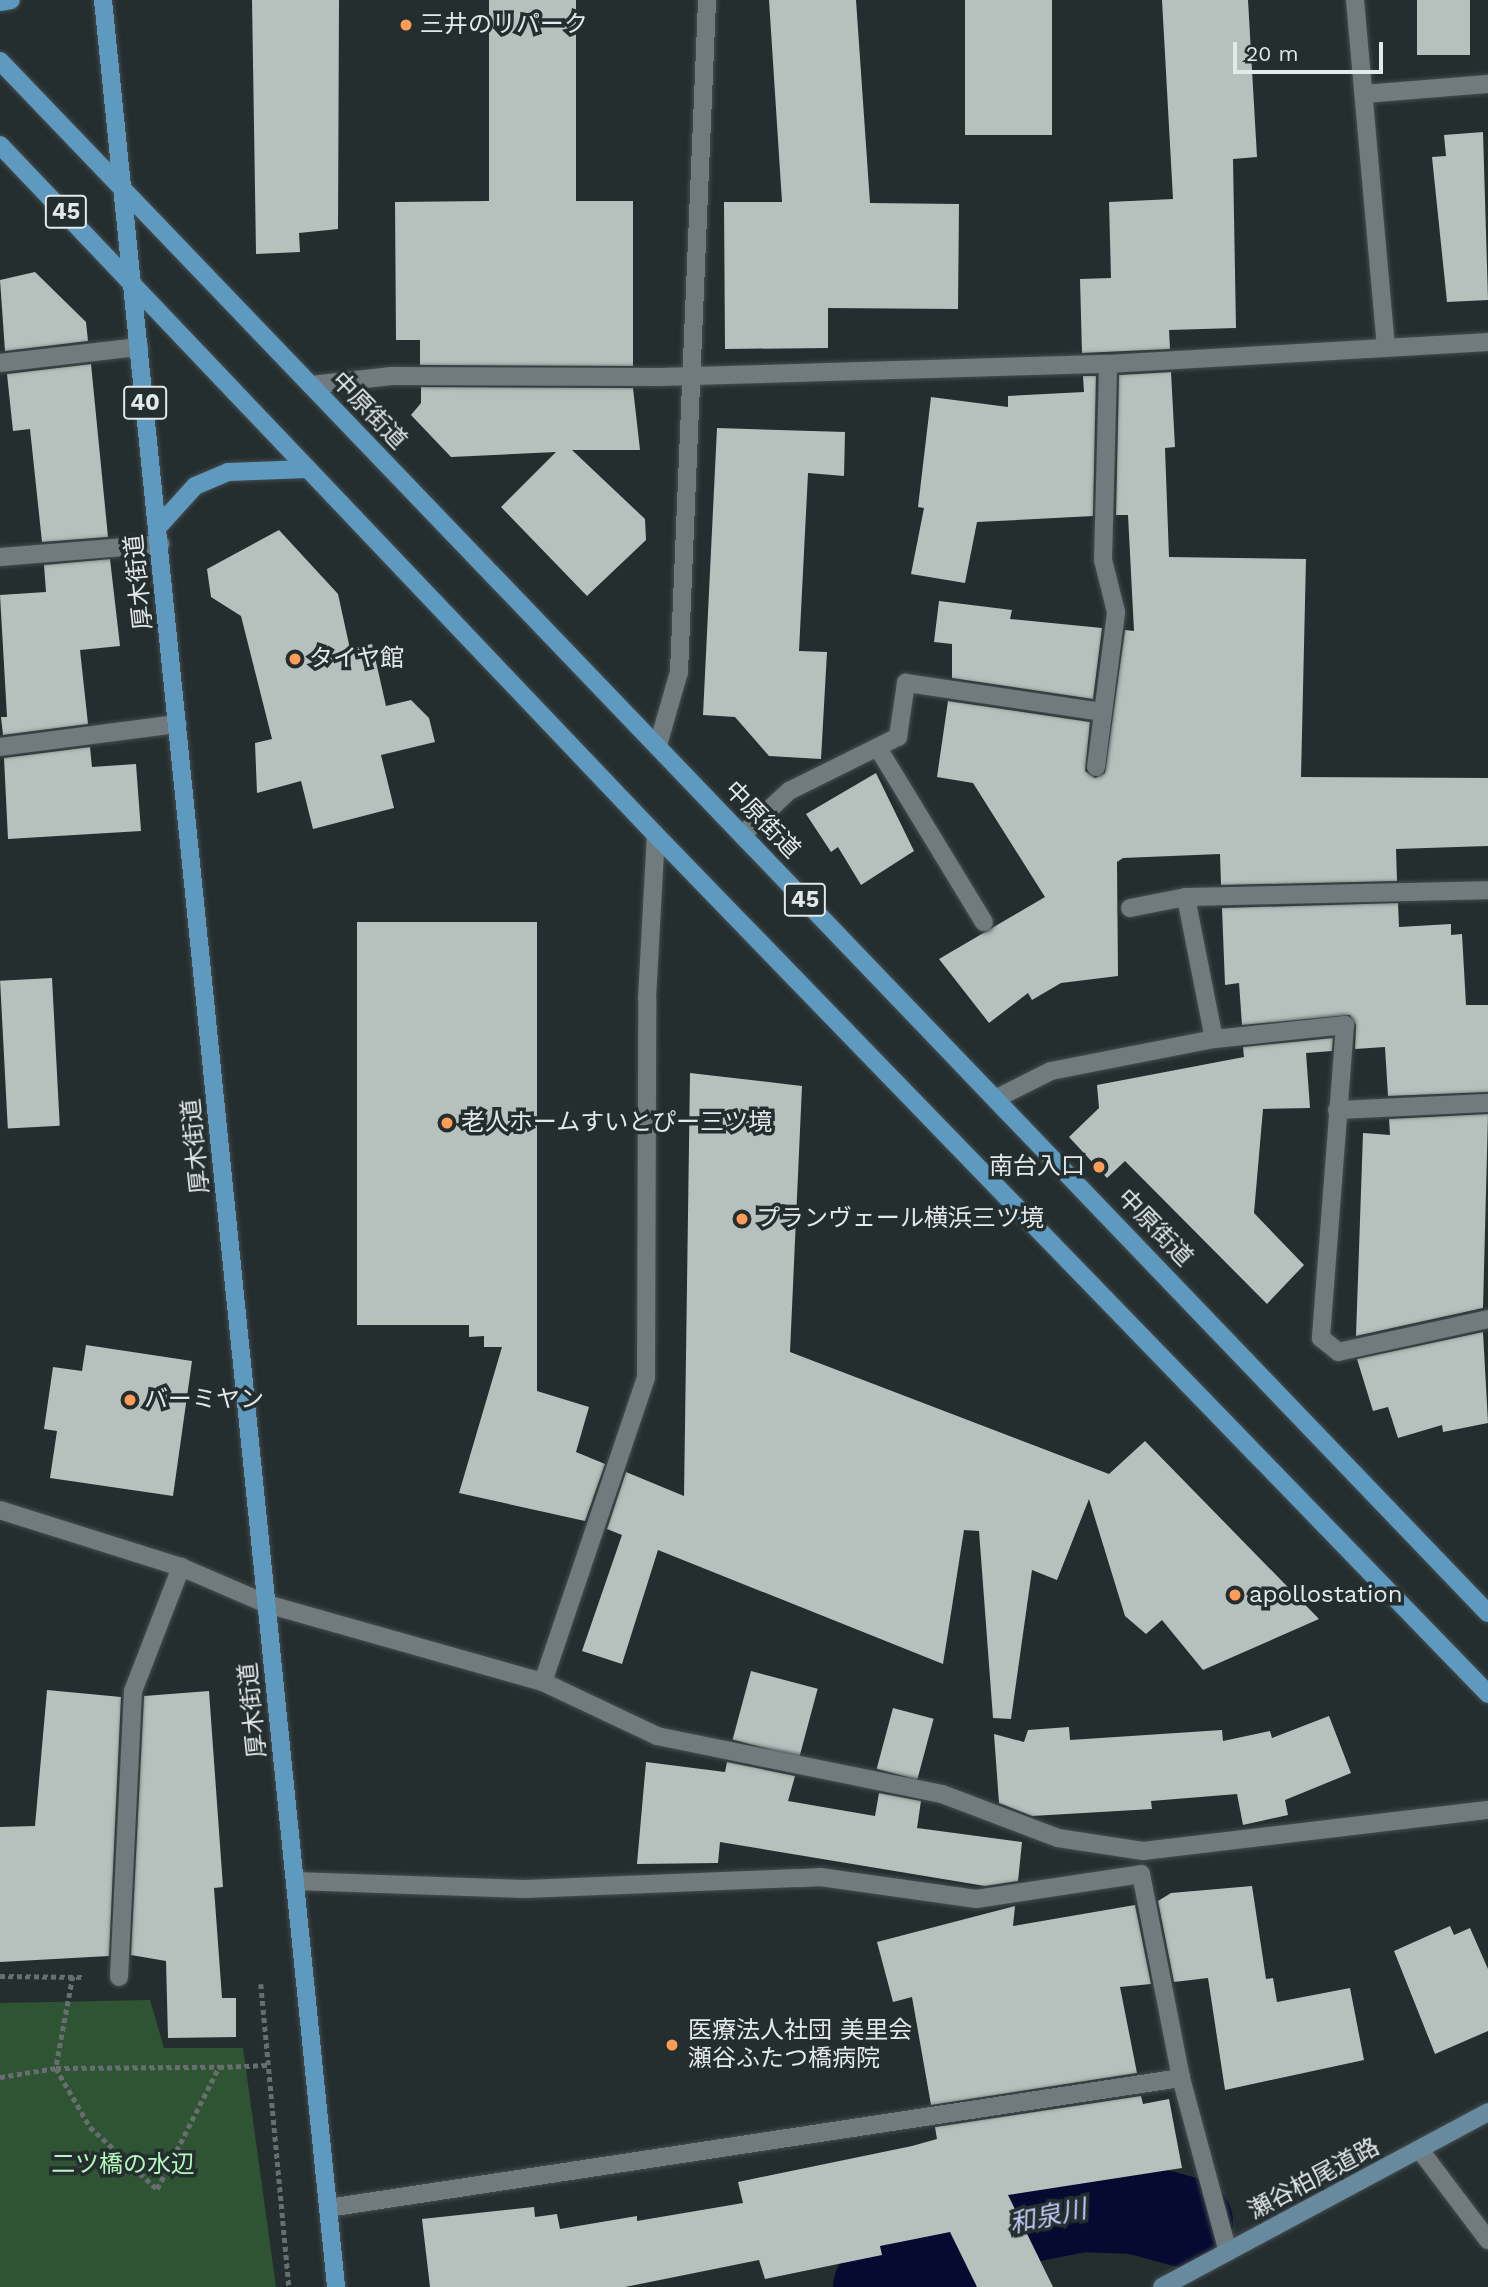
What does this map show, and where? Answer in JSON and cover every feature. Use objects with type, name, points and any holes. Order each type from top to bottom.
[{"type":"main road","points":[[0,2],[10,0]]},
{"type":"main road","name":"厚木街道","points":[[103,0],[336,2287]]},
{"type":"main road","name":"中原街道","points":[[0,61],[1488,1613]]},
{"type":"main road","name":"45","points":[[0,145],[132,279],[656,835],[1488,1694]]},
{"type":"main road","points":[[159,536],[195,486],[228,472],[309,469]]},
{"type":"main road","name":"瀬谷柏尾道路","points":[[1162,2287],[1488,2112]]},
{"type":"street","points":[[658,745],[679,672],[695,376],[707,0]]},
{"type":"street","points":[[1355,0],[1386,345]]},
{"type":"street","points":[[1364,94],[1488,84]]},
{"type":"street","points":[[311,385],[391,376],[695,376],[1108,364],[1386,345],[1488,342]]},
{"type":"street","points":[[0,363],[139,347]]},
{"type":"street","points":[[1096,767],[1116,612],[1103,560],[1108,364]]},
{"type":"street","points":[[0,557],[159,536]]},
{"type":"street","points":[[742,835],[789,791],[898,737],[906,683],[1103,712]]},
{"type":"street","points":[[0,747],[178,724]]},
{"type":"street","points":[[878,748],[984,922]]},
{"type":"street","points":[[543,1682],[646,1377],[647,999],[656,835]]},
{"type":"street","points":[[1130,908],[1186,897],[1488,890]]},
{"type":"street","points":[[1186,897],[1214,1039]]},
{"type":"street","points":[[997,1098],[1052,1071],[1214,1039],[1345,1025],[1321,1338],[1338,1352],[1488,1319]]},
{"type":"street","points":[[1337,1110],[1488,1103]]},
{"type":"street","points":[[0,1510],[181,1567],[267,1604],[543,1682],[657,1736],[942,1794],[1058,1838],[1143,1852],[1488,1810]]},
{"type":"street","points":[[119,1977],[133,1691],[181,1567]]},
{"type":"street","points":[[1143,1852],[1141,1874],[1181,2078],[1228,2252]]},
{"type":"street","points":[[295,1881],[525,1889],[820,1877],[976,1899],[1141,1874]]},
{"type":"street","points":[[328,2208],[1181,2078]]},
{"type":"street","points":[[1420,2150],[1488,2239]]},
{"type":"path","points":[[0,1976],[119,1977]]},
{"type":"path","points":[[73,1976],[56,2068],[90,2127],[157,2189],[219,2067]]},
{"type":"path","points":[[261,1984],[289,2287]]},
{"type":"path","points":[[0,2077],[56,2068],[269,2065]]},
{"type":"green space","name":"二ツ橋の水辺","points":[[150,2000],[164,2048],[243,2048],[276,2287],[0,2287],[0,2003]]},
{"type":"building","points":[[252,0],[339,0],[338,229],[299,233],[300,252],[256,254]]},
{"type":"building","points":[[489,0],[576,0],[576,201],[633,201],[633,366],[420,365],[420,340],[396,340],[395,202],[489,201]]},
{"type":"building","points":[[769,0],[856,0],[870,203],[959,204],[958,309],[828,308],[828,348],[725,349],[724,202],[782,202]]},
{"type":"building","points":[[965,0],[1052,0],[1052,135],[965,135]]},
{"type":"building","points":[[1162,0],[1248,0],[1257,157],[1233,159],[1236,328],[1169,330],[1170,349],[1082,353],[1080,279],[1111,278],[1109,202],[1173,199]]},
{"type":"building","points":[[1417,0],[1470,0],[1470,55],[1417,55]]},
{"type":"building","points":[[1483,132],[1488,300],[1447,302],[1432,157],[1446,156],[1444,135]]},
{"type":"building","points":[[35,272],[86,322],[88,341],[5,351],[0,280]]},
{"type":"building","points":[[91,364],[108,537],[42,542],[30,429],[13,431],[7,374]]},
{"type":"building","points":[[1171,372],[1175,447],[1165,448],[1169,557],[1306,559],[1301,777],[1488,778],[1488,846],[1396,849],[1397,881],[1221,885],[1220,854],[1123,858],[1117,862],[1118,976],[1061,983],[1032,1000],[1028,993],[989,1023],[939,959],[1045,897],[973,783],[937,777],[948,701],[1090,722],[1085,771],[1095,778],[1105,773],[1125,630],[1134,631],[1128,515],[1116,515],[1119,375]]},
{"type":"building","points":[[1083,376],[1096,376],[1093,516],[977,522],[965,583],[911,574],[924,508],[918,507],[931,397],[1008,407],[1008,396],[1084,392]]},
{"type":"building","points":[[421,387],[633,388],[640,450],[572,450],[645,519],[646,540],[587,596],[501,507],[556,452],[451,457],[411,415],[421,403]]},
{"type":"building","points":[[717,428],[845,432],[844,476],[808,473],[799,651],[827,652],[821,759],[769,756],[735,717],[703,715]]},
{"type":"building","points":[[279,530],[338,594],[350,649],[372,644],[386,706],[411,700],[429,718],[435,742],[381,755],[394,808],[313,829],[301,781],[257,793],[255,743],[272,739],[241,616],[211,597],[207,569]]},
{"type":"building","points":[[110,559],[120,646],[80,650],[88,724],[3,735],[1,717],[7,717],[0,595],[46,592],[44,565]]},
{"type":"building","points":[[939,601],[1012,610],[1010,619],[1102,628],[1093,699],[952,678],[952,644],[934,642]]},
{"type":"building","points":[[90,747],[92,767],[136,764],[141,831],[8,839],[4,758]]},
{"type":"building","points":[[876,773],[914,851],[861,885],[838,847],[831,852],[806,814]]},
{"type":"building","points":[[1398,903],[1399,927],[1451,924],[1451,935],[1462,934],[1466,1005],[1488,1005],[1488,1092],[1388,1096],[1385,1047],[1355,1049],[1356,1025],[1350,1015],[1242,1025],[1239,983],[1225,985],[1222,908]]},
{"type":"building","name":"老人ホームすいとぴー三ツ境","points":[[357,922],[537,922],[537,1391],[589,1407],[576,1452],[605,1464],[585,1521],[459,1493],[502,1347],[484,1347],[484,1336],[469,1337],[469,1325],[357,1325]]},
{"type":"building","points":[[52,978],[60,1126],[8,1129],[0,981]]},
{"type":"building","points":[[1333,1038],[1332,1051],[1306,1053],[1310,1108],[1263,1109],[1254,1213],[1304,1265],[1267,1304],[1125,1161],[1107,1178],[1069,1137],[1099,1108],[1097,1085],[1244,1057],[1243,1047]]},
{"type":"building","points":[[690,1073],[802,1086],[790,1352],[1109,1474],[1145,1441],[1319,1619],[1203,1670],[1162,1620],[1146,1634],[1125,1616],[1089,1499],[1057,1580],[1032,1570],[1011,1719],[993,1718],[979,1531],[964,1530],[943,1664],[658,1550],[622,1664],[582,1651],[622,1535],[607,1529],[626,1472],[684,1496]]},
{"type":"building","points":[[1488,1114],[1483,1308],[1356,1336],[1363,1133],[1390,1135],[1389,1119]]},
{"type":"building","points":[[1483,1332],[1488,1423],[1443,1432],[1442,1425],[1398,1438],[1388,1407],[1373,1411],[1357,1359]]},
{"type":"building","points":[[86,1345],[192,1361],[173,1496],[50,1478],[57,1431],[44,1429],[53,1367],[82,1371]]},
{"type":"building","points":[[751,1671],[818,1689],[799,1757],[733,1740]]},
{"type":"building","points":[[47,1690],[121,1697],[109,1956],[0,1962],[0,1827],[35,1826]]},
{"type":"building","points":[[209,1691],[223,1887],[214,1888],[222,1998],[236,1998],[236,2037],[168,2038],[166,1961],[131,1955],[144,1696]]},
{"type":"building","points":[[893,1708],[934,1719],[917,1780],[877,1769]]},
{"type":"building","points":[[1329,1716],[1351,1773],[1285,1800],[1288,1815],[1243,1825],[1237,1794],[1151,1801],[1152,1809],[1032,1816],[999,1803],[994,1734],[1024,1742],[1028,1730],[1069,1727],[1070,1740],[1222,1730],[1223,1741],[1270,1731],[1272,1738]]},
{"type":"building","points":[[646,1762],[725,1772],[727,1762],[795,1776],[788,1801],[875,1816],[879,1793],[921,1801],[917,1828],[1022,1842],[1018,1881],[985,1886],[720,1842],[718,1863],[637,1864]]},
{"type":"building","points":[[1252,1886],[1266,1979],[1273,1978],[1277,2002],[1350,1988],[1364,2060],[1225,2090],[1208,1978],[1174,1982],[1158,1901],[1171,1893]]},
{"type":"building","points":[[1135,1905],[1151,1984],[1120,1987],[1137,2073],[931,2105],[912,1997],[893,2002],[877,1942],[1015,1906],[1013,1926]]},
{"type":"building","points":[[1450,1926],[1454,1935],[1470,1928],[1488,1969],[1488,2031],[1435,2054],[1394,1951]]},
{"type":"building","points":[[1141,2096],[1143,2104],[1169,2099],[1182,2168],[1008,2195],[1053,2287],[977,2287],[950,2232],[880,2246],[882,2255],[765,2279],[759,2260],[625,2287],[430,2287],[422,2219],[534,2207],[535,2217],[557,2214],[560,2229],[637,2216],[637,2221],[743,2203],[738,2182],[912,2146],[937,2139],[935,2127]]},
{"type":"waterway","name":"和泉川","points":[[878,2287],[1016,2219],[1081,2206],[1135,2208],[1187,2222]]},
{"type":"place","name":"三井のリパーク","points":[[406,25]]},
{"type":"place","name":"タイヤ館","points":[[295,659]]},
{"type":"place","name":"老人ホームすいとぴー三ツ境","points":[[447,1123]]},
{"type":"place","name":"南台入口","points":[[1099,1167]]},
{"type":"place","name":"プランヴェール横浜三ツ境","points":[[742,1219]]},
{"type":"place","name":"バーミヤン","points":[[130,1400]]},
{"type":"place","name":"apollostation","points":[[1235,1595]]},
{"type":"place","name":"医療法人社団 美里会 瀬谷ふたつ橋病院","points":[[672,2045]]}]
